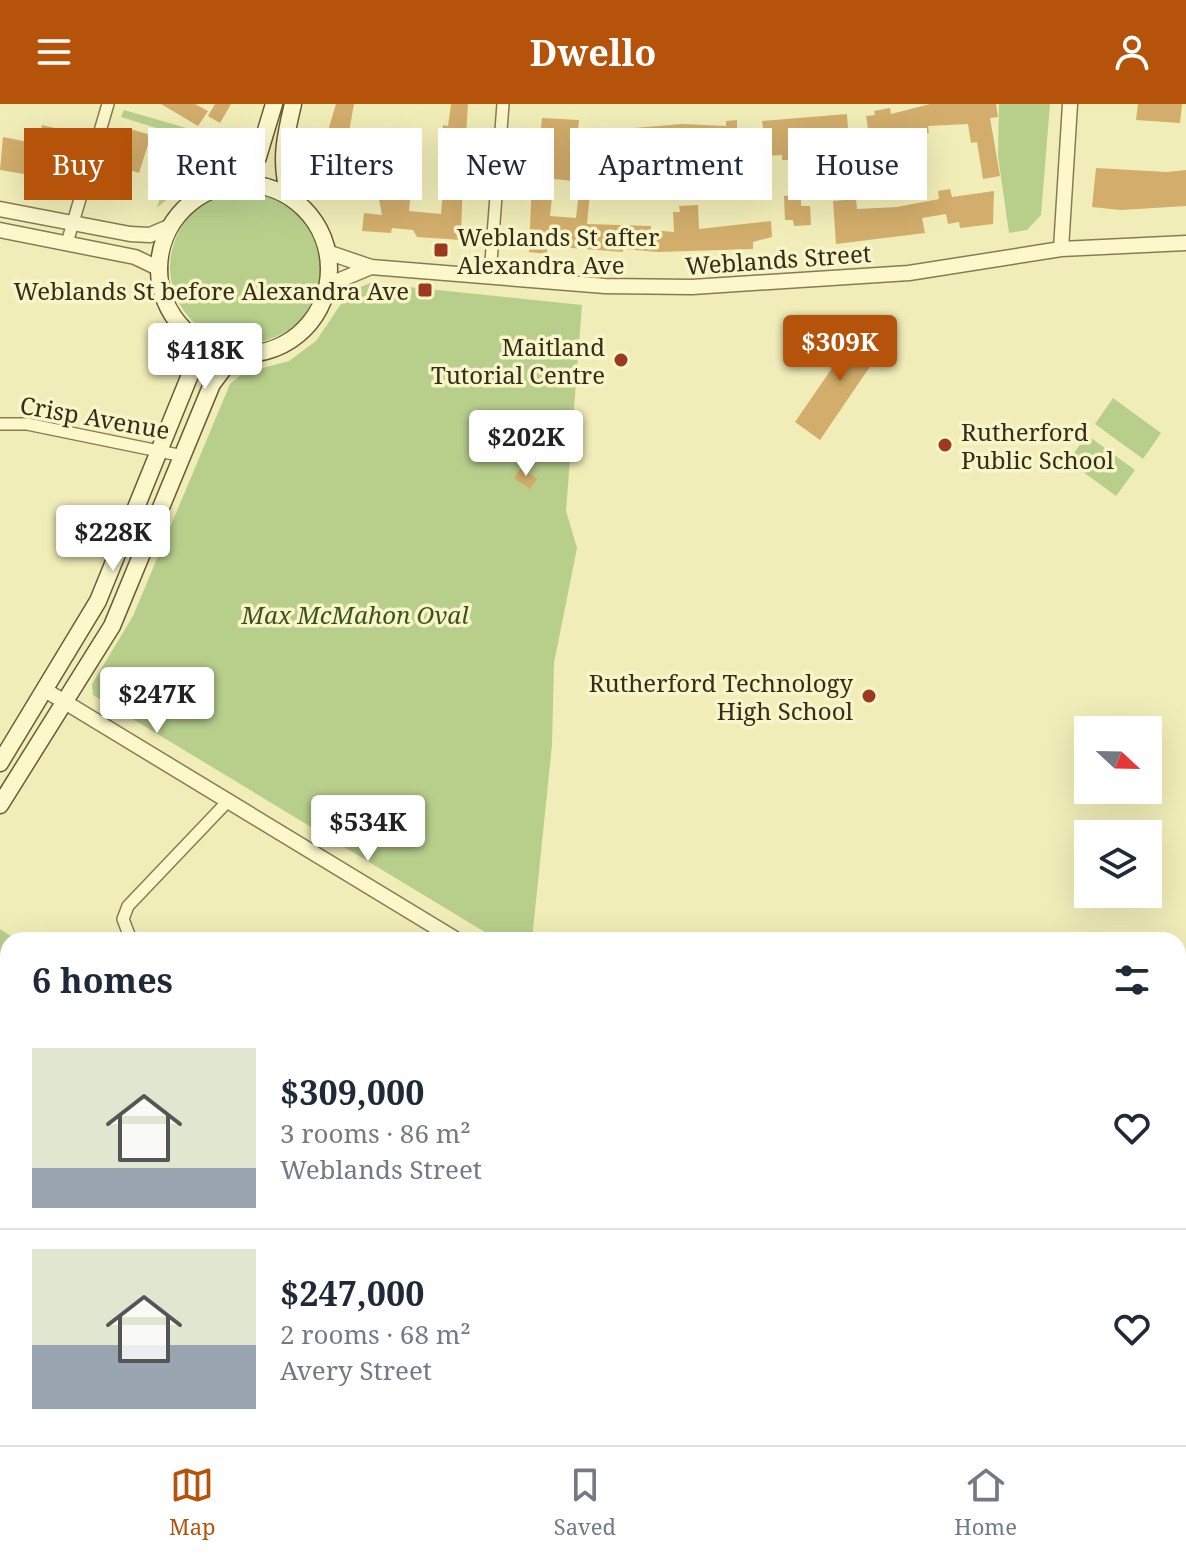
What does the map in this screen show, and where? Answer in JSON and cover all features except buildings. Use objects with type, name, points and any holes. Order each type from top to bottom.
[{"type":"main road","points":[[265,134],[274,104]]},
{"type":"main road","points":[[288,128],[293,104]]},
{"type":"main road","points":[[0,763],[98,601],[192,370],[193,357],[183,328],[166,301],[160,269],[171,226],[196,200]]},
{"type":"main road","points":[[183,328],[208,346],[244,353],[269,350],[296,336],[316,313],[328,285],[327,252],[314,221],[293,200]]},
{"type":"main road","points":[[0,804],[66,702],[122,605],[218,373],[244,353]]},
{"type":"street","points":[[67,243],[108,104]]},
{"type":"street","points":[[490,275],[503,104]]},
{"type":"street","points":[[1061,249],[1070,104]]},
{"type":"street","points":[[0,209],[150,235],[171,226]]},
{"type":"street","points":[[0,230],[135,257],[160,269]]},
{"type":"street","name":"Weblands Street","points":[[327,252],[371,267],[607,286],[692,287],[909,273],[1061,249],[1186,243]]},
{"type":"street","name":"Weblands Street","points":[[328,285],[371,267]]},
{"type":"street","name":"Crisp Avenue","points":[[0,424],[27,424],[183,456]]},
{"type":"street","points":[[45,690],[444,932]]},
{"type":"street","points":[[128,932],[123,919],[128,906],[229,800]]},
{"type":"green space","points":[[999,104],[1050,104],[1041,215],[1027,230],[1009,233],[998,156]]},
{"type":"green space","points":[[124,110],[186,128],[156,128],[121,117]]},
{"type":"green space","points":[[265,194],[275,197],[300,213],[316,238],[320,252],[320,282],[309,309],[288,330],[261,341],[231,341],[204,330],[183,309],[172,282],[170,267],[176,238],[192,213],[211,200],[265,200]]},
{"type":"green space","name":"Max McMahon Oval","points":[[370,283],[582,305],[566,511],[577,548],[554,663],[552,745],[533,932],[485,932],[93,695],[92,684],[133,616],[230,384],[243,373],[289,361],[316,341],[349,292]]},
{"type":"green space","points":[[1113,398],[1161,433],[1143,459],[1095,424]]},
{"type":"green space","points":[[1087,435],[1135,470],[1116,496],[1068,461]]},
{"type":"place","name":"Weblands St after Alexandra Ave","points":[[441,250]]},
{"type":"place","name":"Weblands St before Alexandra Ave","points":[[425,290]]},
{"type":"place","name":"Maitland Tutorial Centre","points":[[621,360]]},
{"type":"place","name":"Rutherford Public School","points":[[945,445]]},
{"type":"place","name":"Rutherford Technology High School","points":[[869,696]]}]
